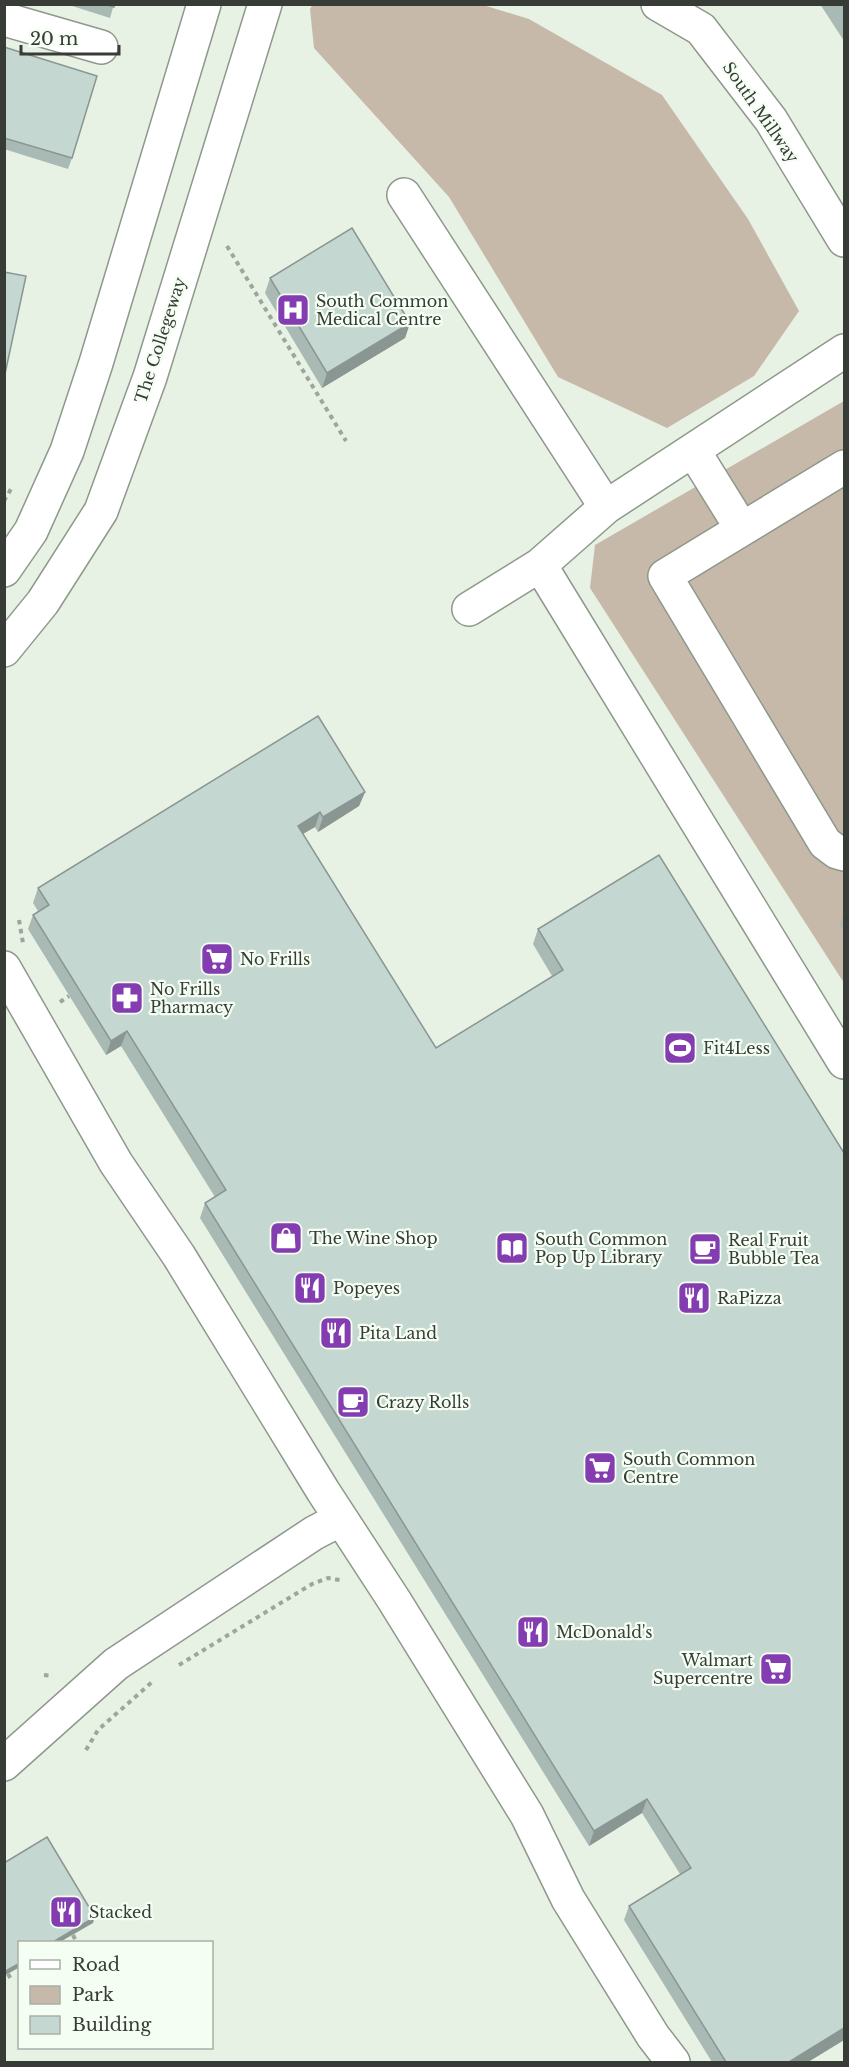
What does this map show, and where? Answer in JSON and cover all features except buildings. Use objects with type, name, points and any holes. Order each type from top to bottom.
[{"type":"street","points":[[4,570],[31,531],[67,451],[96,363],[204,4]]},
{"type":"street","name":"The Collegeway","points":[[4,650],[44,602],[100,511],[150,377],[265,4]]},
{"type":"street","name":"South Millway","points":[[658,4],[690,13],[771,120],[840,222]]},
{"type":"street","points":[[4,19],[101,47]]},
{"type":"street","points":[[404,195],[606,507]]},
{"type":"street","points":[[469,609],[540,565],[606,507],[844,351]]},
{"type":"street","points":[[693,450],[742,529]]},
{"type":"street","points":[[844,467],[665,576],[825,843],[844,854]]},
{"type":"street","points":[[540,565],[686,800],[844,1062]]},
{"type":"street","points":[[4,968],[116,1163],[174,1247],[527,1815],[568,1899],[657,2049],[673,2062]]},
{"type":"street","points":[[4,1764],[116,1664],[314,1533],[341,1519]]},
{"type":"path","points":[[227,246],[346,441]]},
{"type":"path","points":[[175,1668],[312,1584],[328,1578],[340,1581]]},
{"type":"path","points":[[86,1750],[98,1730],[155,1680]]},
{"type":"path","points":[[73,1935],[76,1941]]},
{"type":"path","points":[[8,1974],[11,1979]]},
{"type":"green space","points":[[313,4],[483,5],[529,19],[662,95],[748,219],[799,311],[754,376],[667,428],[558,377],[449,197],[314,48],[310,9]]},
{"type":"green space","points":[[844,401],[844,983],[590,588],[595,545]]},
{"type":"place","name":"South Common Medical Centre","points":[[293,310]]},
{"type":"place","name":"No Frills","points":[[217,959]]},
{"type":"place","name":"No Frills Pharmacy","points":[[127,998]]},
{"type":"place","name":"Fit4Less","points":[[680,1048]]},
{"type":"place","name":"The Wine Shop","points":[[286,1238]]},
{"type":"place","name":"South Common Pop Up Library","points":[[512,1248]]},
{"type":"place","name":"Real Fruit Bubble Tea","points":[[705,1249]]},
{"type":"place","name":"Popeyes","points":[[310,1288]]},
{"type":"place","name":"RaPizza","points":[[694,1298]]},
{"type":"place","name":"Pita Land","points":[[336,1333]]},
{"type":"place","name":"Crazy Rolls","points":[[353,1402]]},
{"type":"place","name":"South Common Centre","points":[[600,1468]]},
{"type":"place","name":"McDonald's","points":[[533,1632]]},
{"type":"place","name":"Walmart Supercentre","points":[[776,1669]]},
{"type":"place","name":"Stacked","points":[[66,1912]]}]
